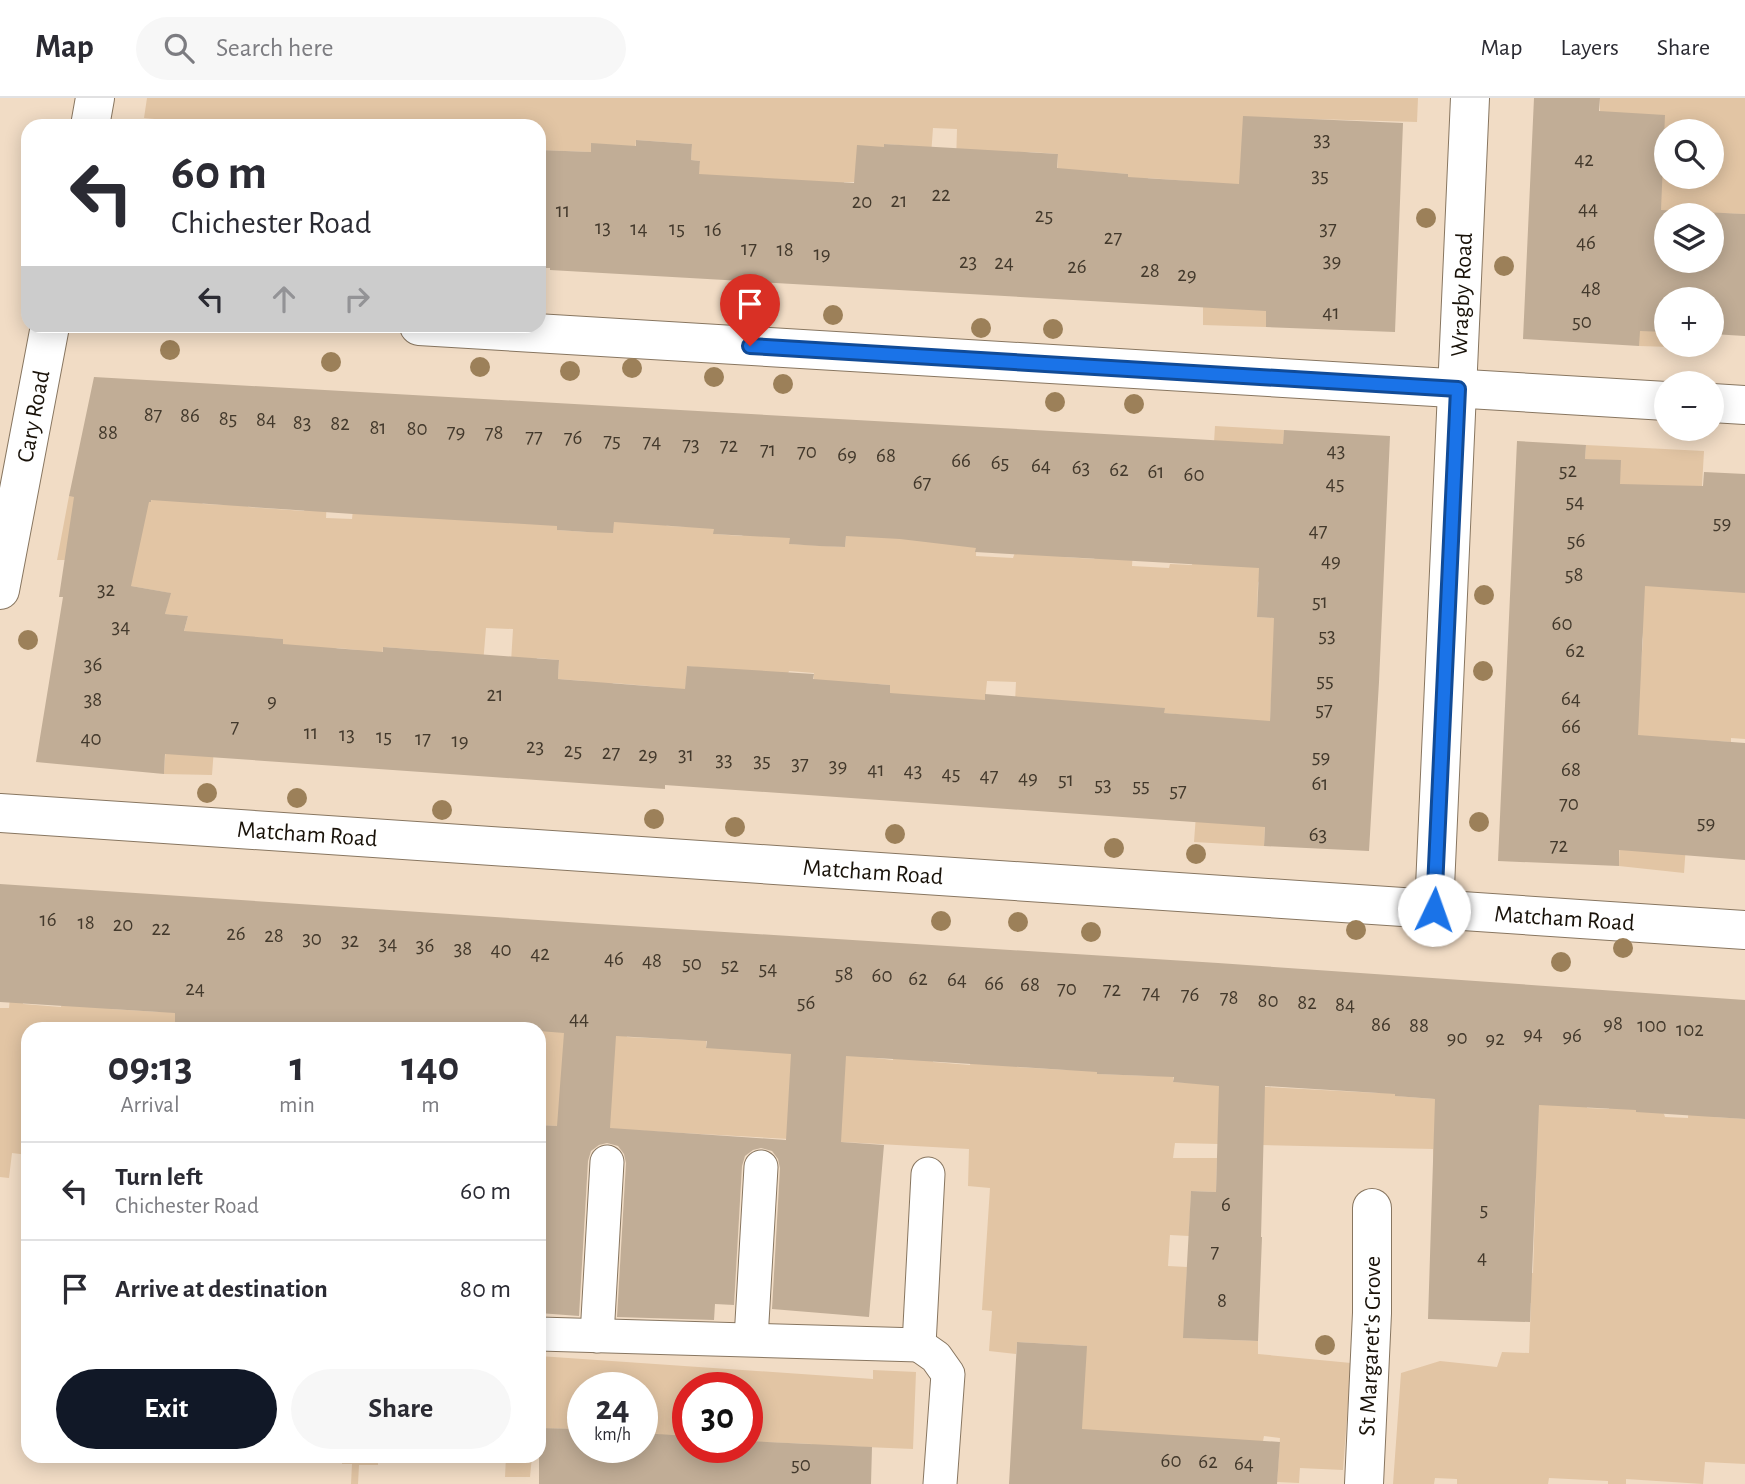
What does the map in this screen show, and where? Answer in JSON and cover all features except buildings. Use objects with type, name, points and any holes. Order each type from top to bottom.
[{"type":"street","points":[[91,119],[95,98]]},
{"type":"street","name":"Wragby Road","points":[[1434,910],[1470,98]]},
{"type":"street","name":"Cary Road","points":[[0,590],[49,333]]},
{"type":"street","points":[[534,333],[1654,400]]},
{"type":"street","points":[[1724,404],[1745,405]]},
{"type":"street","name":"Matcham Road","points":[[0,813],[1745,930]]},
{"type":"street","name":"St Margaret's Grove","points":[[1364,1484],[1372,1313],[1372,1208]]},
{"type":"lane","points":[[597,1336],[607,1162]]},
{"type":"lane","points":[[751,1339],[761,1167]]},
{"type":"lane","points":[[919,1345],[928,1174]]},
{"type":"lane","points":[[546,1334],[919,1345],[936,1357],[948,1374],[940,1484]]},
{"type":"shaded area","points":[[147,98],[1418,98],[1417,122],[1243,117],[1267,295],[1266,327],[1203,325],[1207,243],[1202,182],[1148,178],[1145,207],[1124,237],[1128,174],[1075,170],[1056,197],[1058,154],[1030,152],[956,164],[957,129],[933,128],[926,225],[912,146],[885,144],[854,182],[844,182],[842,220],[698,179],[700,161],[691,160],[692,144],[636,140],[633,183],[591,143],[591,152],[546,150],[546,119],[144,118]]},
{"type":"shaded area","points":[[1600,98],[1745,98],[1745,214],[1724,213],[1724,203],[1654,203],[1654,273],[1714,273],[1714,287],[1654,287],[1654,346],[1639,346]]},
{"type":"shaded area","points":[[1215,426],[1284,430],[1279,542],[1258,583],[1257,617],[1275,618],[1264,846],[1194,842],[1200,761],[1187,715],[1164,713],[1164,708],[1015,702],[1016,682],[987,681],[984,710],[886,737],[890,685],[864,683],[810,732],[814,673],[789,671],[787,676],[687,666],[683,723],[660,687],[613,683],[583,718],[585,681],[558,679],[559,660],[537,658],[508,712],[513,629],[486,628],[482,676],[433,705],[437,651],[383,647],[379,704],[358,650],[337,648],[280,700],[283,639],[234,636],[218,694],[212,775],[164,774],[172,694],[188,616],[165,614],[170,593],[131,586],[65,560],[57,560],[69,496],[151,502],[156,446],[203,504],[228,505],[249,494],[248,507],[304,511],[329,456],[326,518],[352,519],[353,509],[561,469],[557,530],[587,532],[617,471],[667,526],[693,527],[717,479],[714,534],[742,536],[794,483],[790,544],[845,547],[850,487],[978,495],[976,556],[1013,558],[1015,552],[1067,500],[1064,557],[1094,559],[1136,504],[1132,566],[1169,568],[1170,564],[1192,565],[1195,508],[1210,508]]},
{"type":"shaded area","points":[[1586,445],[1704,451],[1699,540],[1745,593],[1745,739],[1731,738],[1731,742],[1701,740],[1690,789],[1684,873],[1619,866],[1620,828],[1575,750],[1641,664],[1643,639],[1620,484],[1620,461],[1585,459]]},
{"type":"shaded area","points":[[14,948],[26,949],[23,1004],[61,1007],[62,998],[114,955],[111,1009],[159,1012],[163,959],[179,960],[175,1022],[21,1022],[21,1154],[12,1153],[9,1178],[0,1177],[0,1008],[9,1008]]},
{"type":"shaded area","points":[[542,984],[619,989],[627,1037],[689,1040],[692,995],[710,996],[706,1047],[849,1004],[867,1057],[893,1060],[894,1044],[936,1010],[933,1062],[970,1065],[971,1060],[1020,1015],[1017,1067],[1066,1070],[1083,1021],[1098,1074],[1148,1076],[1152,1024],[1177,1026],[1173,1082],[1378,1093],[1397,1072],[1396,1096],[1433,1099],[1589,1083],[1587,1108],[1609,1109],[1613,1054],[1665,1117],[1688,1118],[1691,1061],[1714,1117],[1745,1119],[1745,1464],[1705,1462],[1703,1484],[1626,1479],[1626,1484],[1608,1484],[1608,1481],[1549,1478],[1548,1484],[1457,1484],[1457,1479],[1435,1478],[1434,1484],[1393,1484],[1401,1373],[1440,1361],[1497,1367],[1502,1352],[1529,1353],[1531,1303],[1508,1302],[1502,1272],[1533,1273],[1536,1177],[1433,1174],[1433,1149],[1175,1143],[1173,1158],[1217,1158],[1216,1192],[1191,1191],[1189,1236],[1170,1235],[1168,1266],[1187,1267],[1184,1338],[1258,1341],[1258,1354],[1351,1363],[1343,1470],[1300,1468],[1299,1483],[1277,1482],[1280,1438],[1264,1436],[1263,1441],[1067,1478],[1086,1346],[1017,1342],[1016,1354],[989,1351],[992,1311],[982,1310],[990,1188],[968,1186],[969,1149],[546,1125],[546,1022],[540,1022]]},
{"type":"shaded area","points":[[546,1356],[873,1379],[873,1370],[916,1372],[913,1449],[842,1446],[811,1484],[812,1444],[763,1442],[763,1372],[672,1372],[672,1463],[660,1434],[658,1372],[567,1372],[567,1429],[546,1428]]},
{"type":"shaded area","points":[[378,1463],[378,1465],[359,1465],[358,1484],[351,1484],[352,1464],[342,1464]]},
{"type":"shaded area","points":[[506,1463],[531,1463],[530,1477],[505,1477]]},
{"type":"shaded area","points":[[672,1463],[681,1463],[680,1482]]},
{"type":"route","points":[[750,346],[1458,389],[1434,910]]}]
